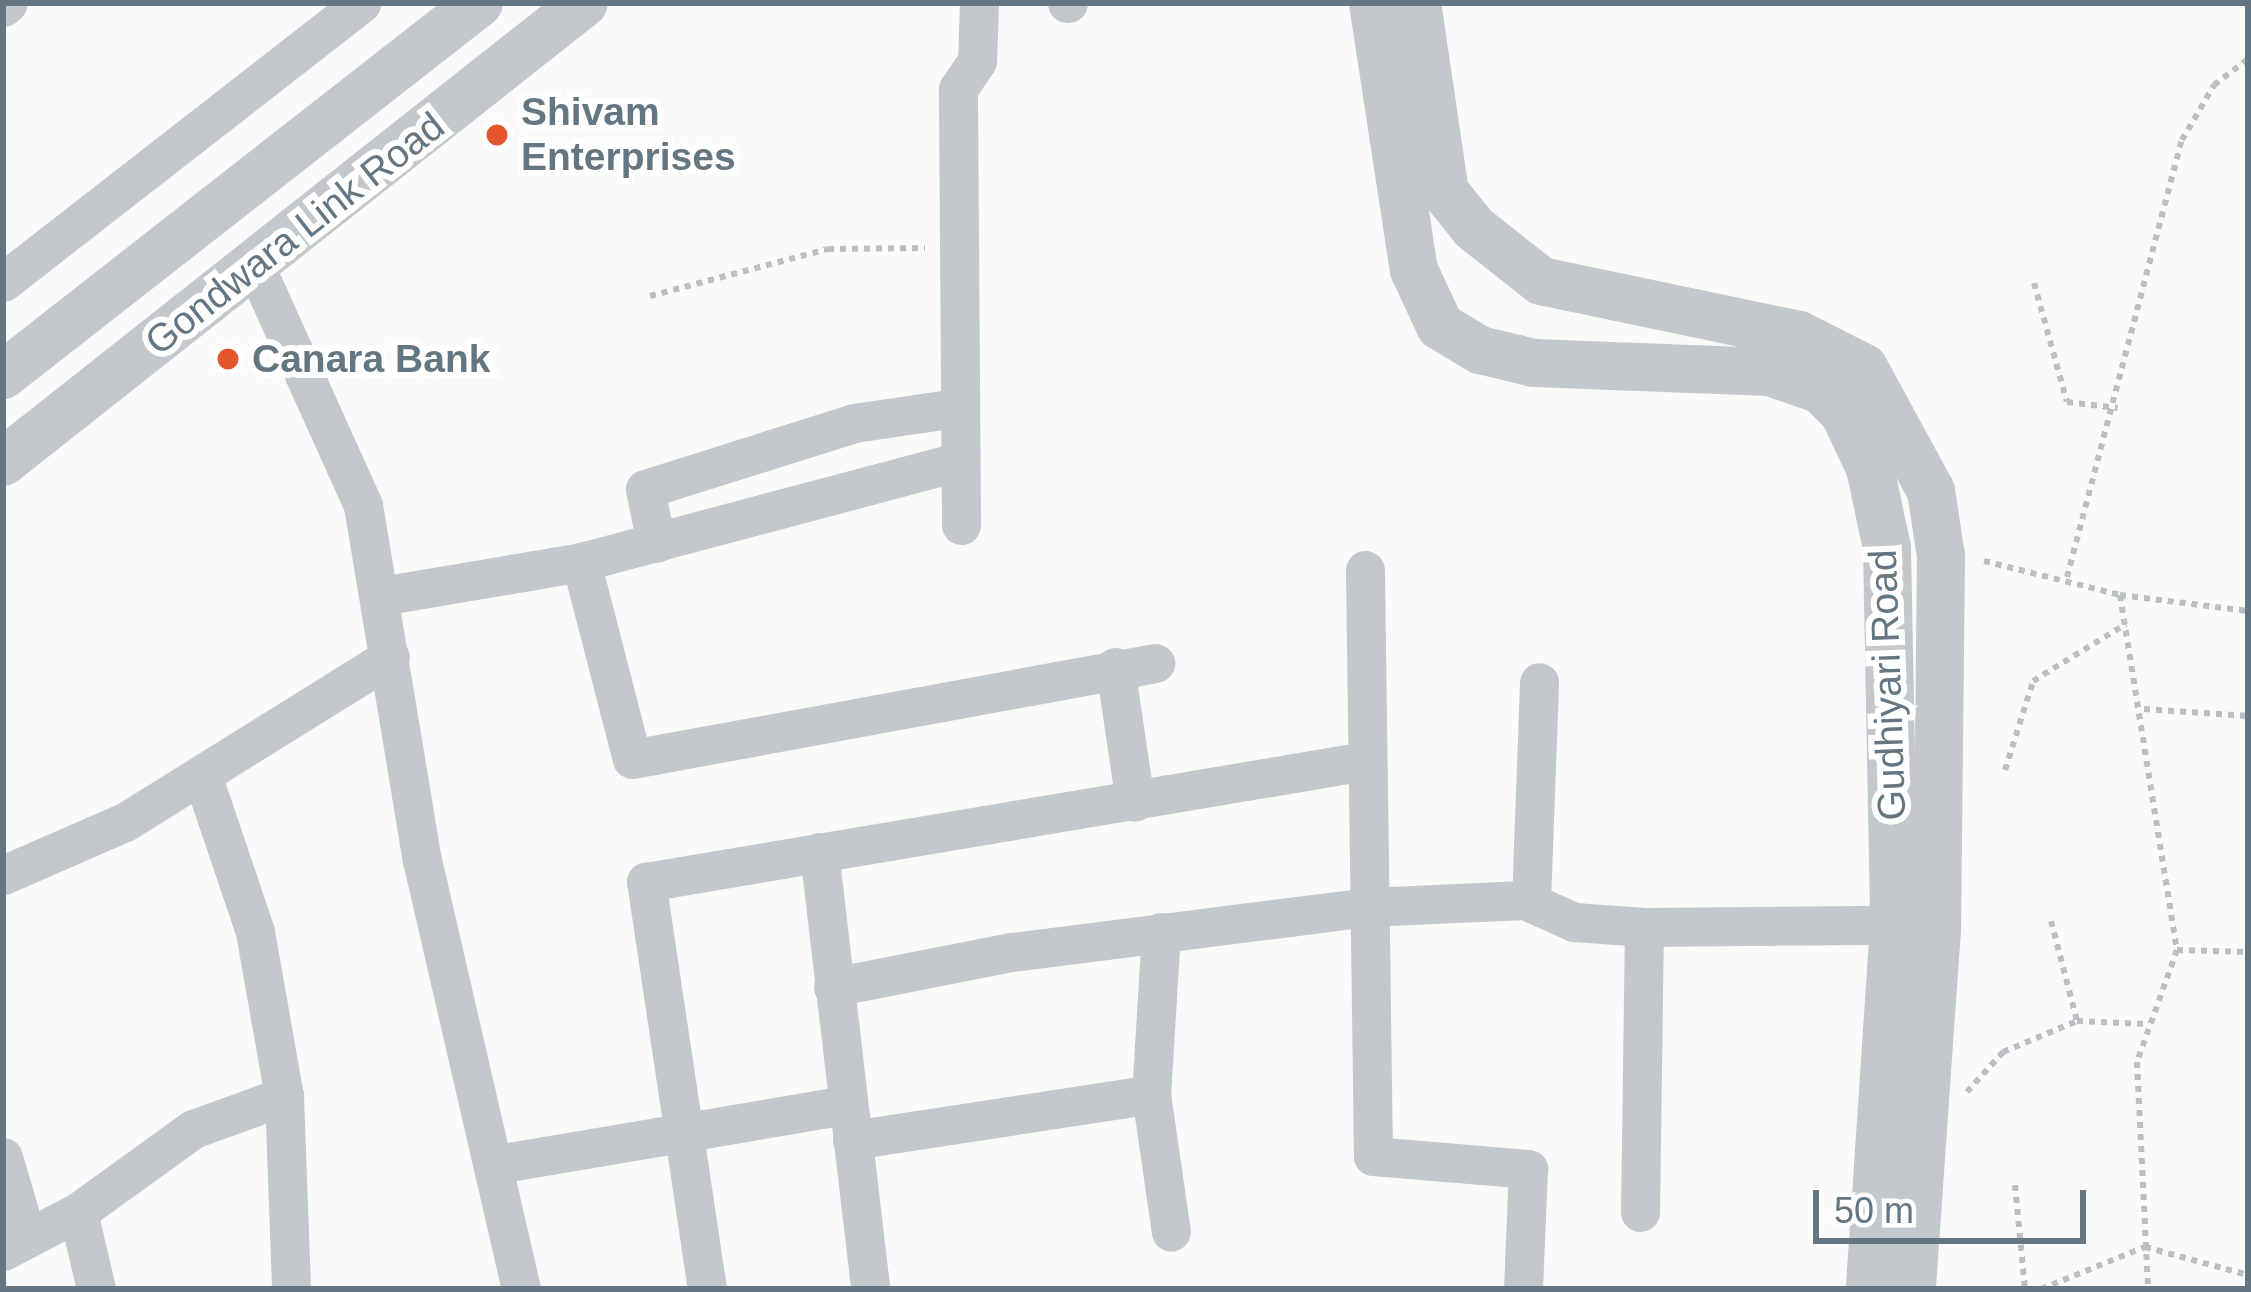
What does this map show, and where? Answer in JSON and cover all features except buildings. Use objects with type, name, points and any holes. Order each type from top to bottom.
[{"type":"street","points":[[3,282],[361,3]]},
{"type":"street","name":"Gondwara Link Road","points":[[3,375],[479,3]]},
{"type":"street","name":"Gondwara Link Road","points":[[3,462],[584,3]]},
{"type":"street","points":[[961,525],[956,408],[958,88],[976,61],[979,3]]},
{"type":"street","name":"Gudhiyari Road","points":[[1373,3],[1414,270],[1440,326],[1480,350],[1534,363],[1770,372],[1821,390],[1844,413],[1870,468],[1887,548],[1894,925],[1870,1289]]},
{"type":"street","name":"Gudhiyari Road","points":[[1418,3],[1445,192],[1474,228],[1541,280],[1799,335],[1864,368],[1931,491],[1939,547],[1937,928],[1912,1289]]},
{"type":"street","points":[[255,266],[363,505],[422,860],[497,1164],[521,1289]]},
{"type":"street","points":[[656,543],[645,489],[854,424],[956,408]]},
{"type":"street","points":[[381,596],[581,562],[957,462]]},
{"type":"street","points":[[1887,548],[1939,547]]},
{"type":"street","points":[[581,562],[632,759],[1155,663]]},
{"type":"street","points":[[1365,570],[1366,907],[1373,1156],[1528,1168],[1523,1289]]},
{"type":"street","points":[[3,874],[125,822],[390,658]]},
{"type":"street","points":[[1115,667],[1135,802]]},
{"type":"street","points":[[1531,902],[1539,682]]},
{"type":"street","points":[[707,1289],[646,882],[1365,761]]},
{"type":"street","points":[[202,775],[255,932],[284,1096],[291,1289]]},
{"type":"street","points":[[819,852],[870,1289]]},
{"type":"street","points":[[833,987],[1161,932],[1366,907],[1531,902],[1574,922],[1644,927],[1894,925]]},
{"type":"street","points":[[1640,1212],[1644,927]]},
{"type":"street","points":[[1161,932],[1151,1094],[1171,1232]]},
{"type":"street","points":[[497,1164],[681,1133],[850,1123],[1151,1094]]},
{"type":"street","points":[[3,1156],[15,1245],[78,1212],[193,1129],[284,1096]]},
{"type":"street","points":[[78,1212],[96,1289]]},
{"type":"path","points":[[2067,577],[2118,408],[2182,140],[2214,85],[2248,59]]},
{"type":"path","points":[[650,296],[829,249],[959,247]]},
{"type":"path","points":[[2035,283],[2067,402],[2118,408]]},
{"type":"path","points":[[1939,547],[2067,577],[2120,595],[2248,610]]},
{"type":"path","points":[[2120,595],[2143,709],[2177,950],[2146,1024],[2137,1062],[2149,1289]]},
{"type":"path","points":[[2005,770],[2033,681],[2126,625]]},
{"type":"path","points":[[2143,709],[2248,716]]},
{"type":"path","points":[[2051,921],[2077,1021]]},
{"type":"path","points":[[2177,950],[2248,952]]},
{"type":"path","points":[[1966,1093],[2003,1052],[2077,1021],[2146,1024]]},
{"type":"path","points":[[2015,1185],[2026,1289]]},
{"type":"path","points":[[2041,1289],[2145,1247],[2248,1275]]},
{"type":"place","name":"Shivam Enterprises","points":[[497,135]]},
{"type":"place","name":"Canara Bank","points":[[228,359]]}]
